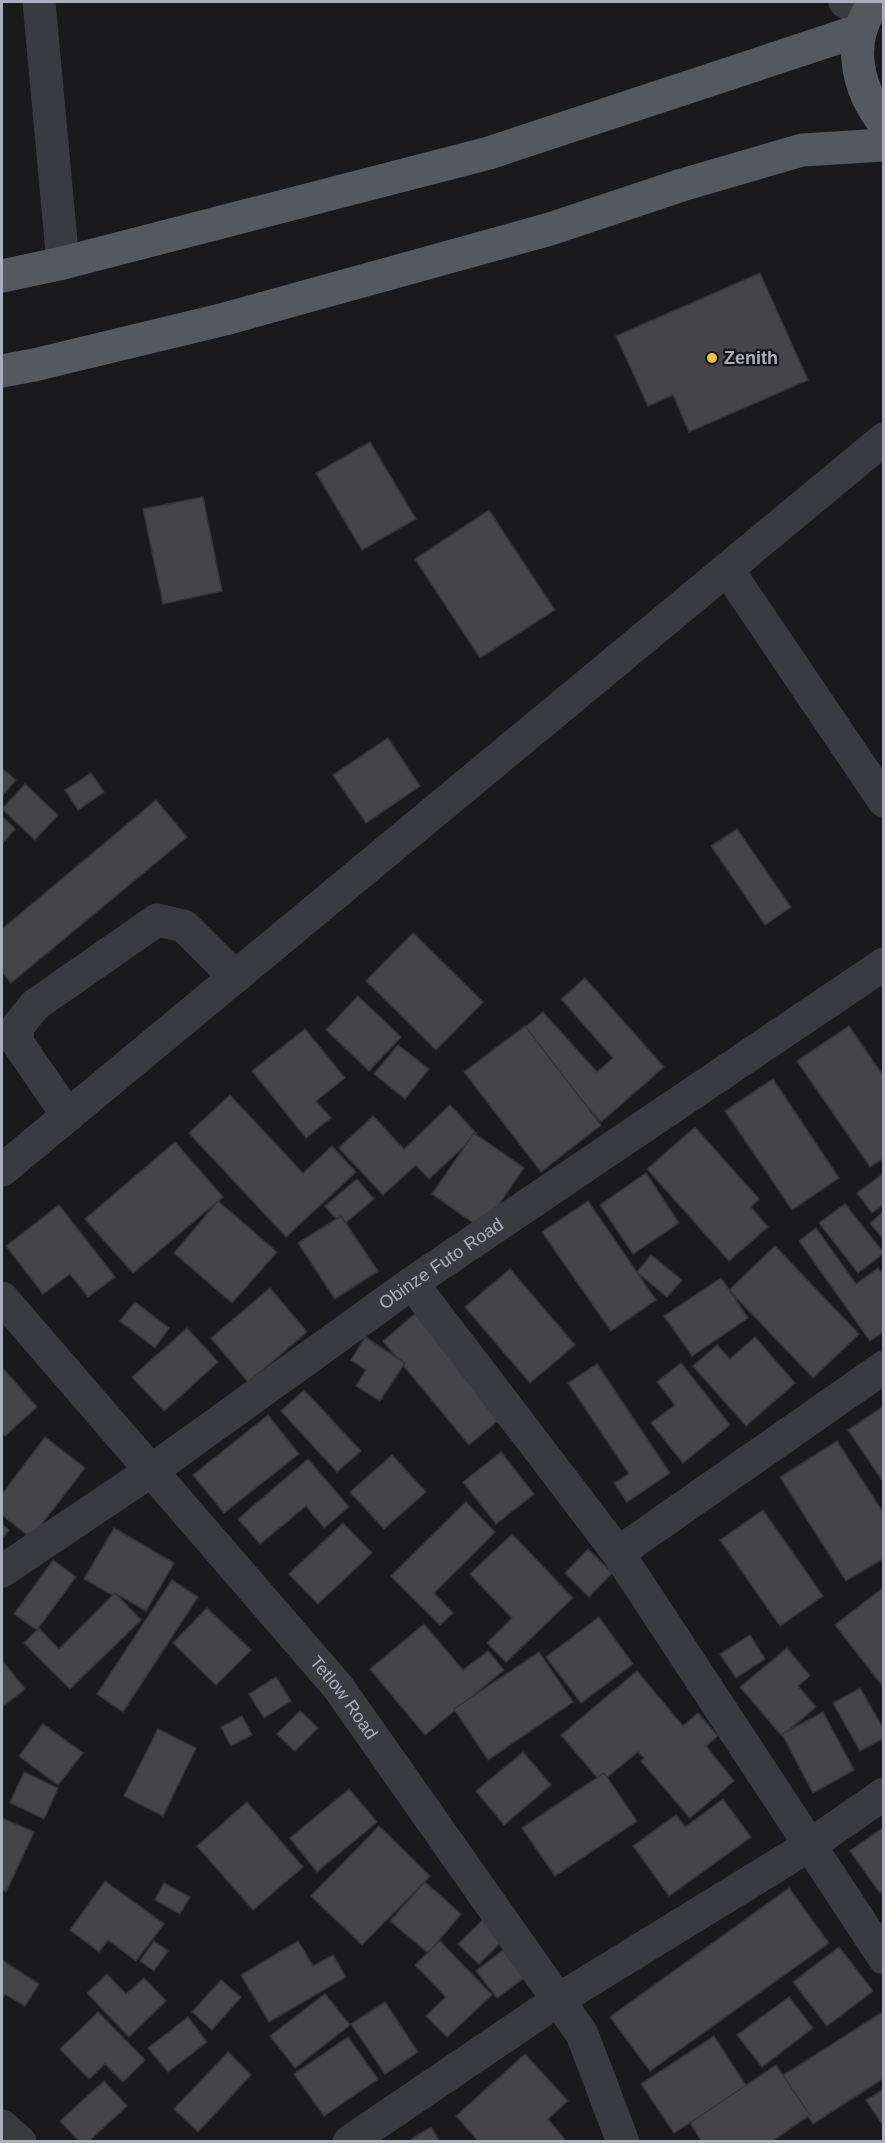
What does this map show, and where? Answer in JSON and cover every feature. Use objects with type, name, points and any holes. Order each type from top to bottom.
[{"type":"main road","points":[[2,276],[63,263],[489,153],[862,11],[858,56],[861,82],[871,107],[884,123]]},
{"type":"main road","points":[[2,371],[225,319],[550,229],[682,185],[802,150],[884,145]]},
{"type":"street","points":[[39,2],[63,263]]},
{"type":"street","points":[[2,1170],[884,439]]},
{"type":"street","points":[[727,569],[884,801]]},
{"type":"street","points":[[68,1116],[17,1042],[18,1026],[35,1005],[157,920],[184,926],[235,978]]},
{"type":"street","name":"Obinze Futo Road","points":[[2,1571],[151,1471],[412,1283],[884,964]]},
{"type":"street","points":[[412,1283],[618,1553],[884,1958]]},
{"type":"street","name":"Tetlow Road","points":[[2,1298],[338,1687],[582,2034],[623,2142]]},
{"type":"street","points":[[618,1553],[884,1367]]},
{"type":"street","points":[[349,2142],[558,2000],[810,1845],[884,1794]]},
{"type":"street","points":[[2,2126],[20,2142]]},
{"type":"building","name":"Zenith","points":[[760,273],[808,380],[689,432],[673,395],[648,406],[616,336]]},
{"type":"building","points":[[370,442],[416,519],[362,550],[316,473]]},
{"type":"building","points":[[203,497],[222,591],[163,604],[143,509]]},
{"type":"building","points":[[489,510],[555,610],[480,658],[415,559]]},
{"type":"building","points":[[388,738],[420,786],[366,823],[333,775]]},
{"type":"building","points":[[2,768],[16,780],[2,796]]},
{"type":"building","points":[[91,773],[104,792],[78,810],[65,790]]},
{"type":"building","points":[[25,784],[58,815],[35,840],[2,809]]},
{"type":"building","points":[[156,800],[187,837],[11,983],[2,972],[2,929]]},
{"type":"building","points":[[2,816],[15,829],[2,844]]},
{"type":"building","points":[[737,829],[791,907],[765,925],[711,846]]},
{"type":"building","points":[[413,933],[483,1002],[436,1050],[366,981]]},
{"type":"building","points":[[585,978],[664,1067],[601,1122],[520,1032],[543,1012],[597,1072],[613,1058],[561,999]]},
{"type":"building","points":[[358,996],[401,1037],[369,1071],[326,1030]]},
{"type":"building","points":[[525,1026],[601,1125],[541,1172],[464,1072]]},
{"type":"building","points":[[849,1026],[884,1077],[884,1158],[870,1167],[797,1061]]},
{"type":"building","points":[[305,1029],[345,1078],[316,1101],[331,1118],[306,1138],[252,1071]]},
{"type":"building","points":[[398,1045],[429,1069],[405,1099],[374,1074]]},
{"type":"building","points":[[773,1079],[839,1178],[792,1210],[725,1111]]},
{"type":"building","points":[[230,1095],[303,1173],[332,1146],[356,1172],[286,1237],[189,1133]]},
{"type":"building","points":[[450,1105],[477,1134],[429,1179],[416,1165],[383,1195],[339,1148],[373,1116],[404,1149]]},
{"type":"building","points":[[695,1127],[759,1199],[751,1207],[768,1227],[729,1261],[647,1169]]},
{"type":"building","points":[[474,1133],[524,1168],[482,1229],[432,1194]]},
{"type":"building","points":[[175,1142],[223,1197],[133,1273],[85,1219]]},
{"type":"building","points":[[646,1173],[679,1223],[633,1254],[600,1205]]},
{"type":"building","points":[[884,1173],[884,1204],[872,1213],[857,1193]]},
{"type":"building","points":[[357,1179],[374,1199],[342,1226],[325,1206]]},
{"type":"building","points":[[218,1201],[277,1252],[232,1303],[174,1253]]},
{"type":"building","points":[[588,1201],[656,1300],[611,1331],[542,1232]]},
{"type":"building","points":[[845,1204],[884,1253],[858,1273],[819,1223]]},
{"type":"building","points":[[59,1205],[115,1277],[88,1297],[70,1274],[43,1294],[6,1246]]},
{"type":"building","points":[[884,1211],[884,1240],[870,1223]]},
{"type":"building","points":[[341,1216],[378,1271],[335,1299],[298,1243]]},
{"type":"building","points":[[816,1228],[856,1284],[878,1268],[884,1275],[884,1331],[870,1341],[799,1241]]},
{"type":"building","points":[[775,1246],[859,1334],[813,1378],[729,1290]]},
{"type":"building","points":[[651,1255],[682,1280],[667,1297],[637,1272]]},
{"type":"building","points":[[510,1269],[575,1345],[530,1383],[465,1307]]},
{"type":"building","points":[[721,1278],[748,1318],[692,1356],[664,1316]]},
{"type":"building","points":[[270,1288],[307,1332],[248,1382],[211,1338]]},
{"type":"building","points":[[135,1302],[169,1328],[155,1348],[120,1321]]},
{"type":"building","points":[[415,1314],[501,1418],[469,1445],[383,1341]]},
{"type":"building","points":[[187,1328],[218,1362],[164,1411],[132,1377]]},
{"type":"building","points":[[365,1337],[405,1363],[380,1401],[356,1386],[366,1370],[351,1360]]},
{"type":"building","points":[[755,1337],[795,1383],[746,1426],[693,1366],[717,1345],[730,1359]]},
{"type":"building","points":[[681,1363],[730,1425],[683,1463],[651,1423],[675,1405],[657,1382]]},
{"type":"building","points":[[597,1364],[670,1473],[627,1502],[614,1483],[629,1474],[568,1383]]},
{"type":"building","points":[[2,1367],[37,1407],[5,1436],[2,1432]]},
{"type":"building","points":[[304,1390],[361,1451],[337,1472],[281,1411]]},
{"type":"building","points":[[884,1406],[884,1483],[848,1430]]},
{"type":"building","points":[[268,1415],[299,1454],[224,1513],[193,1475]]},
{"type":"building","points":[[45,1437],[85,1468],[31,1538],[2,1515],[2,1494]]},
{"type":"building","points":[[837,1441],[884,1514],[884,1558],[846,1581],[780,1477]]},
{"type":"building","points":[[501,1452],[534,1494],[496,1524],[463,1482]]},
{"type":"building","points":[[392,1455],[426,1492],[384,1529],[350,1492]]},
{"type":"building","points":[[308,1459],[349,1507],[324,1528],[306,1506],[260,1544],[238,1519]]},
{"type":"building","points":[[466,1502],[495,1532],[434,1593],[453,1613],[440,1625],[391,1576]]},
{"type":"building","points":[[763,1510],[823,1596],[780,1626],[720,1540]]},
{"type":"building","points":[[343,1523],[372,1553],[318,1604],[289,1574]]},
{"type":"building","points":[[2,1524],[9,1530],[2,1539]]},
{"type":"building","points":[[114,1528],[174,1563],[146,1611],[84,1579]]},
{"type":"building","points":[[512,1534],[573,1598],[506,1662],[487,1643],[512,1618],[470,1574]]},
{"type":"building","points":[[588,1549],[612,1573],[589,1597],[565,1573]]},
{"type":"building","points":[[53,1560],[76,1577],[37,1630],[14,1614]]},
{"type":"building","points":[[172,1580],[198,1597],[123,1712],[97,1694]]},
{"type":"building","points":[[884,1587],[884,1688],[835,1625]]},
{"type":"building","points":[[115,1593],[141,1620],[70,1689],[24,1643],[39,1628],[59,1649]]},
{"type":"building","points":[[207,1608],[251,1650],[216,1685],[173,1643]]},
{"type":"building","points":[[599,1617],[633,1664],[581,1703],[546,1657]]},
{"type":"building","points":[[424,1624],[463,1670],[488,1651],[504,1670],[425,1735],[370,1669]]},
{"type":"building","points":[[750,1635],[765,1659],[736,1678],[720,1654]]},
{"type":"building","points":[[787,1648],[810,1676],[798,1686],[816,1707],[782,1736],[740,1687]]},
{"type":"building","points":[[539,1652],[573,1702],[488,1760],[454,1709]]},
{"type":"building","points":[[2,1660],[25,1689],[2,1707]]},
{"type":"building","points":[[637,1671],[683,1726],[698,1713],[718,1736],[706,1746],[734,1781],[690,1818],[641,1761],[644,1758],[638,1752],[601,1782],[561,1735]]},
{"type":"building","points":[[276,1677],[291,1701],[264,1718],[249,1694]]},
{"type":"building","points":[[860,1688],[884,1730],[884,1738],[860,1751],[833,1703]]},
{"type":"building","points":[[300,1711],[318,1728],[295,1751],[277,1734]]},
{"type":"building","points":[[823,1712],[854,1770],[813,1793],[782,1734]]},
{"type":"building","points":[[242,1716],[252,1735],[231,1746],[221,1727]]},
{"type":"building","points":[[43,1724],[83,1753],[58,1785],[19,1756]]},
{"type":"building","points":[[158,1729],[196,1748],[163,1816],[124,1796]]},
{"type":"building","points":[[523,1752],[551,1785],[504,1825],[476,1791]]},
{"type":"building","points":[[24,1772],[58,1788],[44,1819],[10,1803]]},
{"type":"building","points":[[604,1773],[637,1821],[555,1876],[522,1828]]},
{"type":"building","points":[[349,1789],[377,1822],[317,1872],[290,1838]]},
{"type":"building","points":[[723,1799],[751,1837],[669,1896],[633,1846],[676,1815],[685,1827]]},
{"type":"building","points":[[247,1802],[303,1867],[253,1910],[197,1846]]},
{"type":"building","points":[[2,1818],[34,1832],[6,1892],[2,1889]]},
{"type":"building","points":[[379,1826],[430,1876],[362,1945],[311,1896]]},
{"type":"building","points":[[884,1827],[884,1890],[880,1893],[850,1851]]},
{"type":"building","points":[[105,1881],[164,1924],[136,1961],[108,1940],[99,1952],[70,1930]]},
{"type":"building","points":[[425,1882],[461,1914],[428,1953],[390,1921]]},
{"type":"building","points":[[164,1883],[190,1897],[180,1914],[155,1900]]},
{"type":"building","points":[[789,1888],[829,1943],[650,2071],[610,2017]]},
{"type":"building","points":[[484,1919],[504,1939],[479,1964],[458,1944]]},
{"type":"building","points":[[154,1941],[168,1951],[154,1971],[140,1961]]},
{"type":"building","points":[[298,1941],[313,1966],[333,1955],[346,1977],[269,2022],[241,1975]]},
{"type":"building","points":[[440,1941],[492,1995],[447,2037],[426,2016],[446,1997],[415,1965]]},
{"type":"building","points":[[839,1947],[873,1991],[827,2026],[793,1982]]},
{"type":"building","points":[[503,1950],[524,1978],[497,1998],[476,1971]]},
{"type":"building","points":[[2,1960],[39,1984],[25,2006],[5,1994],[2,1999]]},
{"type":"building","points":[[107,1974],[126,1994],[144,1978],[166,2001],[129,2037],[87,1993]]},
{"type":"building","points":[[221,1980],[241,1997],[212,2030],[192,2012]]},
{"type":"building","points":[[325,1994],[350,2025],[295,2068],[270,2036]]},
{"type":"building","points":[[789,1997],[813,2028],[762,2067],[737,2035]]},
{"type":"building","points":[[385,2002],[418,2052],[385,2074],[351,2024]]},
{"type":"building","points":[[98,2012],[145,2060],[123,2082],[105,2064],[89,2079],[60,2049]]},
{"type":"building","points":[[881,2013],[884,2017],[884,2078],[813,2124],[782,2076]]},
{"type":"building","points":[[188,2017],[207,2042],[168,2072],[148,2048]]},
{"type":"building","points":[[714,2036],[747,2087],[674,2133],[641,2084]]},
{"type":"building","points":[[348,2037],[378,2079],[324,2116],[294,2074]]},
{"type":"building","points":[[228,2052],[251,2075],[198,2132],[174,2109]]},
{"type":"building","points":[[525,2054],[568,2101],[548,2119],[567,2142],[479,2142],[456,2116]]},
{"type":"building","points":[[776,2065],[810,2115],[771,2142],[702,2142],[690,2123]]},
{"type":"building","points":[[104,2081],[127,2106],[88,2142],[80,2142],[60,2121]]},
{"type":"building","points":[[884,2089],[884,2127],[866,2100]]},
{"type":"building","points":[[431,2127],[440,2142],[412,2142],[411,2139]]},
{"type":"place","name":"Zenith","points":[[712,358]]}]
